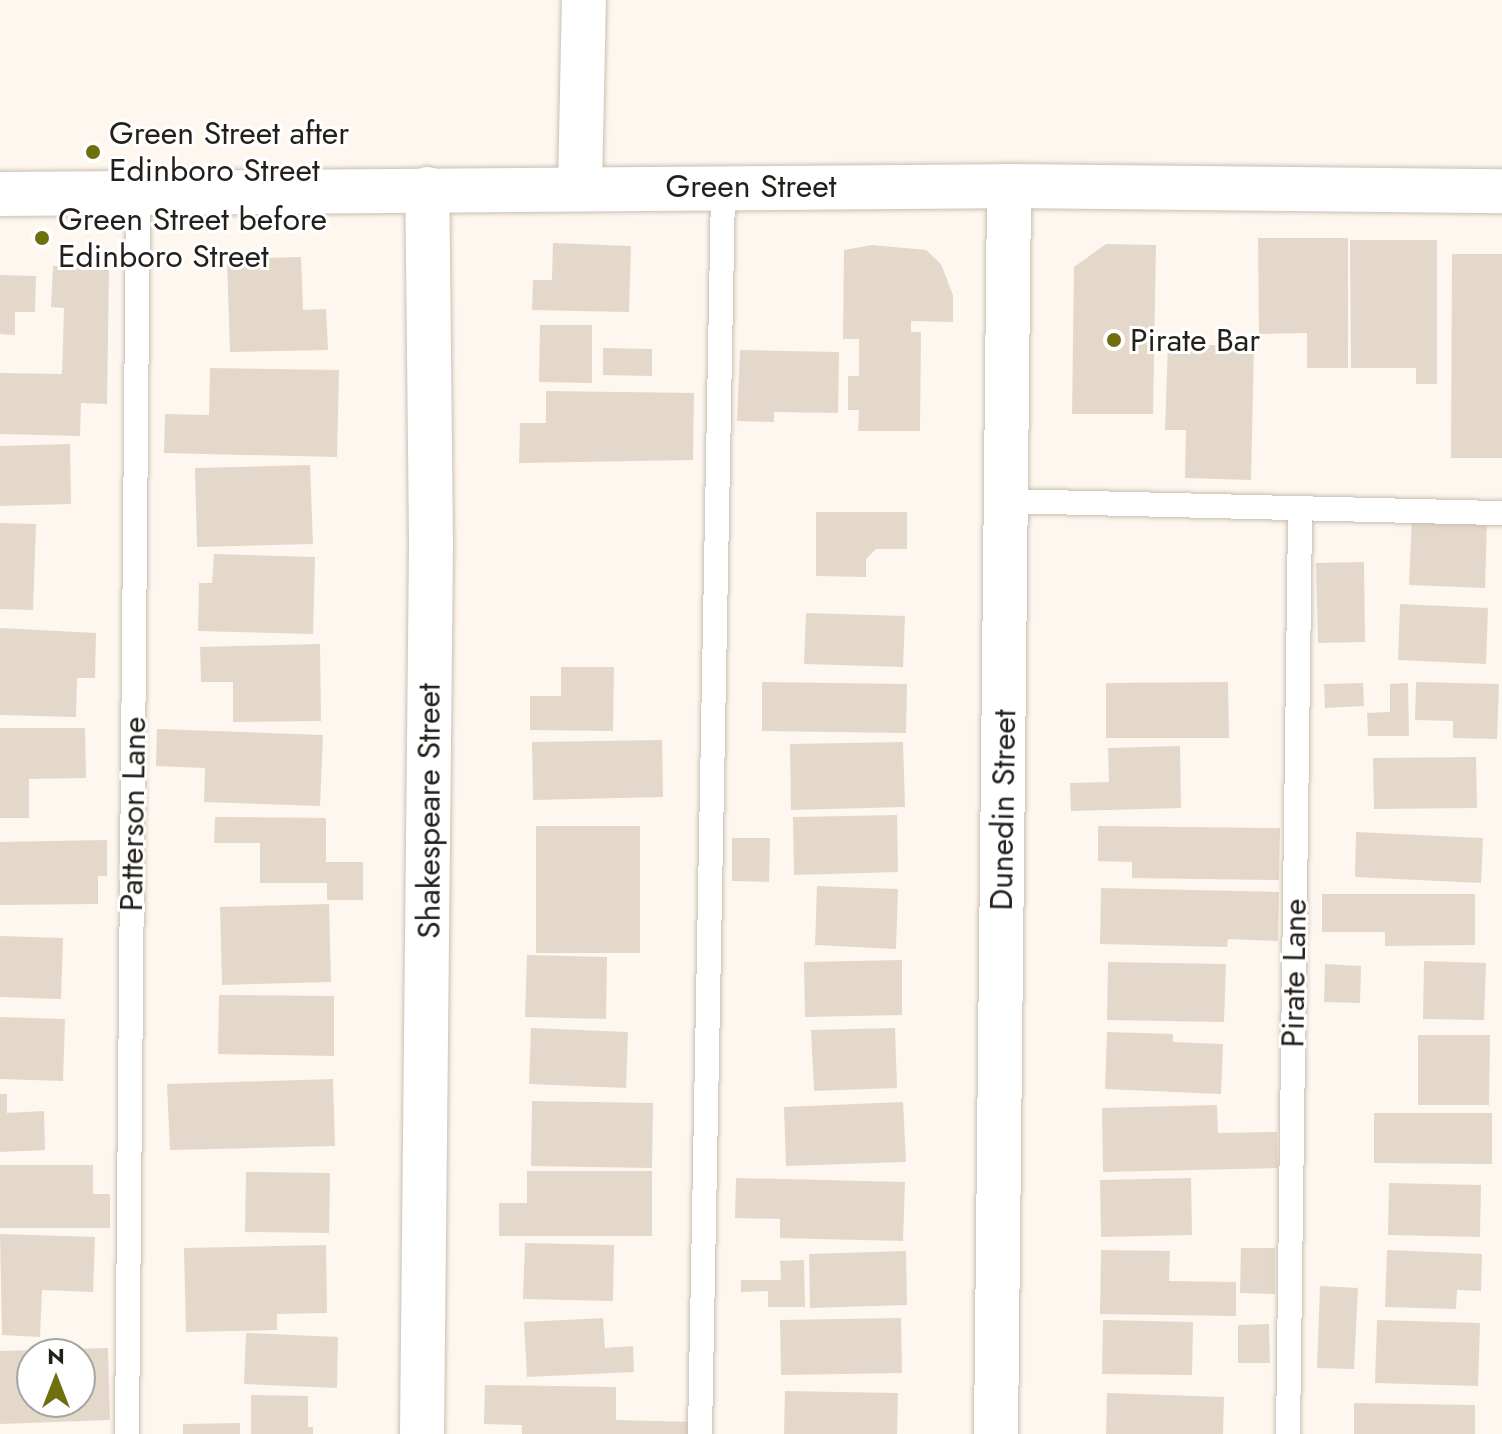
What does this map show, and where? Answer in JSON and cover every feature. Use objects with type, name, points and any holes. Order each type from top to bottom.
[{"type":"street","points":[[580,187],[584,0]]},
{"type":"street","name":"Green Street","points":[[0,194],[723,186],[1502,191]]},
{"type":"street","name":"Dunedin Street","points":[[996,1434],[1009,186]]},
{"type":"street","name":"Shakespeare Street","points":[[422,1434],[431,560],[427,189]]},
{"type":"lane","points":[[700,1434],[723,186]]},
{"type":"lane","name":"Patterson Lane","points":[[127,1434],[138,193]]},
{"type":"lane","points":[[1006,501],[1300,512],[1502,513]]},
{"type":"lane","name":"Pirate Lane","points":[[1288,1434],[1300,512]]},
{"type":"building","points":[[1258,238],[1348,238],[1348,368],[1307,368],[1307,333],[1259,334]]},
{"type":"building","points":[[1350,240],[1437,240],[1437,384],[1416,384],[1416,368],[1351,368]]},
{"type":"building","points":[[553,243],[631,246],[629,312],[532,310],[533,280],[552,280]]},
{"type":"building","name":"Pirate Bar","points":[[1106,244],[1156,245],[1153,414],[1072,414],[1074,267]]},
{"type":"building","points":[[872,245],[926,250],[941,264],[953,295],[953,322],[911,321],[911,332],[921,332],[920,431],[858,431],[859,410],[848,410],[848,376],[859,376],[859,339],[843,339],[844,250]]},
{"type":"building","points":[[1452,254],[1502,254],[1502,458],[1451,458]]},
{"type":"building","points":[[301,257],[303,310],[326,309],[328,350],[230,352],[227,259]]},
{"type":"building","points":[[53,266],[109,267],[107,404],[81,403],[80,436],[0,434],[0,373],[62,374],[64,308],[51,307]]},
{"type":"building","points":[[0,275],[36,276],[35,312],[15,312],[15,335],[0,334]]},
{"type":"building","points":[[540,325],[592,325],[592,383],[539,382]]},
{"type":"building","points":[[1168,344],[1254,346],[1251,480],[1185,478],[1186,430],[1165,430]]},
{"type":"building","points":[[603,348],[652,349],[652,376],[603,375]]},
{"type":"building","points":[[740,350],[839,352],[838,413],[774,412],[774,422],[737,421]]},
{"type":"building","points":[[210,368],[339,370],[337,457],[164,453],[165,414],[209,415]]},
{"type":"building","points":[[546,391],[694,393],[693,460],[519,463],[520,423],[546,423]]},
{"type":"building","points":[[70,444],[71,504],[0,506],[0,446]]},
{"type":"building","points":[[310,465],[313,544],[197,547],[195,468]]},
{"type":"building","points":[[816,512],[907,512],[907,549],[876,549],[866,559],[866,577],[816,576]]},
{"type":"building","points":[[1412,516],[1487,519],[1485,588],[1409,585]]},
{"type":"building","points":[[0,523],[36,524],[33,610],[0,609]]},
{"type":"building","points":[[214,554],[315,557],[313,634],[198,631],[199,583],[212,583]]},
{"type":"building","points":[[1364,562],[1365,642],[1318,643],[1316,563]]},
{"type":"building","points":[[1400,604],[1488,608],[1486,664],[1398,660]]},
{"type":"building","points":[[806,613],[905,616],[903,667],[804,664]]},
{"type":"building","points":[[0,628],[96,633],[95,678],[77,678],[76,717],[0,715]]},
{"type":"building","points":[[320,644],[321,721],[233,722],[233,682],[201,682],[200,647]]},
{"type":"building","points":[[561,667],[614,667],[613,731],[530,730],[530,696],[561,696]]},
{"type":"building","points":[[762,682],[907,684],[906,733],[762,731]]},
{"type":"building","points":[[1228,682],[1229,738],[1106,738],[1106,683]]},
{"type":"building","points":[[1416,682],[1499,684],[1497,739],[1453,738],[1453,721],[1415,720]]},
{"type":"building","points":[[1363,683],[1364,706],[1325,708],[1324,684]]},
{"type":"building","points":[[1408,683],[1409,736],[1368,736],[1367,713],[1390,712],[1390,684]]},
{"type":"building","points":[[0,728],[85,728],[86,778],[29,779],[29,818],[0,818]]},
{"type":"building","points":[[157,729],[323,735],[320,806],[204,802],[205,768],[156,766]]},
{"type":"building","points":[[662,740],[663,797],[533,800],[532,742]]},
{"type":"building","points":[[903,742],[905,807],[791,810],[790,744]]},
{"type":"building","points":[[1180,746],[1181,808],[1071,811],[1070,783],[1109,782],[1108,748]]},
{"type":"building","points":[[1476,757],[1477,808],[1374,809],[1373,758]]},
{"type":"building","points":[[897,815],[898,872],[794,875],[793,817]]},
{"type":"building","points":[[215,817],[326,818],[326,862],[363,862],[363,900],[327,900],[327,883],[260,883],[260,843],[214,843]]},
{"type":"building","points":[[536,826],[640,826],[640,953],[536,953]]},
{"type":"building","points":[[1098,826],[1280,828],[1279,880],[1132,878],[1132,862],[1098,861]]},
{"type":"building","points":[[1356,832],[1483,838],[1481,883],[1355,877]]},
{"type":"building","points":[[732,838],[770,838],[769,882],[732,881]]},
{"type":"building","points":[[107,840],[107,876],[98,876],[98,904],[0,905],[0,842]]},
{"type":"building","points":[[817,886],[898,889],[896,949],[815,945]]},
{"type":"building","points":[[1101,888],[1279,892],[1278,941],[1228,939],[1227,947],[1100,944]]},
{"type":"building","points":[[1322,894],[1475,894],[1475,945],[1385,946],[1385,932],[1322,932]]},
{"type":"building","points":[[329,904],[331,982],[222,985],[220,907]]},
{"type":"building","points":[[0,936],[63,938],[61,999],[0,997]]},
{"type":"building","points":[[527,955],[607,957],[606,1019],[525,1017]]},
{"type":"building","points":[[902,960],[902,1015],[805,1017],[804,962]]},
{"type":"building","points":[[1424,961],[1486,963],[1484,1020],[1423,1019]]},
{"type":"building","points":[[1108,962],[1226,964],[1224,1022],[1107,1020]]},
{"type":"building","points":[[1325,964],[1361,966],[1360,1003],[1324,1002]]},
{"type":"building","points":[[219,995],[334,996],[334,1056],[218,1054]]},
{"type":"building","points":[[0,1017],[65,1019],[63,1081],[0,1079]]},
{"type":"building","points":[[531,1028],[628,1032],[626,1088],[529,1084]]},
{"type":"building","points":[[895,1028],[897,1088],[814,1091],[811,1030]]},
{"type":"building","points":[[1107,1032],[1173,1034],[1173,1042],[1223,1044],[1221,1094],[1105,1089]]},
{"type":"building","points":[[1418,1035],[1490,1035],[1489,1105],[1418,1105]]},
{"type":"building","points":[[333,1079],[335,1146],[170,1150],[167,1084]]},
{"type":"building","points":[[0,1094],[7,1094],[7,1113],[44,1111],[45,1150],[0,1152]]},
{"type":"building","points":[[532,1101],[653,1103],[652,1168],[531,1166]]},
{"type":"building","points":[[903,1102],[906,1162],[786,1166],[784,1107]]},
{"type":"building","points":[[1217,1105],[1218,1133],[1277,1132],[1278,1168],[1103,1172],[1102,1108]]},
{"type":"building","points":[[1374,1113],[1492,1113],[1492,1164],[1374,1163]]},
{"type":"building","points":[[0,1165],[93,1165],[93,1194],[110,1194],[110,1228],[0,1228]]},
{"type":"building","points":[[527,1171],[652,1171],[652,1236],[499,1236],[499,1203],[527,1203]]},
{"type":"building","points":[[246,1172],[330,1173],[329,1233],[245,1232]]},
{"type":"building","points":[[736,1178],[905,1182],[903,1241],[780,1238],[780,1219],[735,1218]]},
{"type":"building","points":[[1191,1178],[1192,1235],[1101,1237],[1100,1180]]},
{"type":"building","points":[[1389,1183],[1481,1185],[1480,1237],[1388,1235]]},
{"type":"building","points":[[0,1234],[95,1237],[93,1292],[42,1290],[40,1337],[2,1335]]},
{"type":"building","points":[[525,1243],[614,1245],[613,1301],[523,1299]]},
{"type":"building","points":[[326,1245],[327,1313],[277,1314],[277,1330],[186,1332],[184,1248]]},
{"type":"building","points":[[1241,1248],[1275,1248],[1275,1294],[1240,1293]]},
{"type":"building","points":[[1101,1250],[1170,1251],[1169,1281],[1236,1282],[1236,1316],[1100,1314]]},
{"type":"building","points":[[1387,1250],[1482,1254],[1481,1291],[1457,1290],[1456,1309],[1385,1307]]},
{"type":"building","points":[[906,1251],[907,1305],[810,1308],[809,1254]]},
{"type":"building","points":[[804,1260],[805,1307],[768,1307],[768,1291],[741,1292],[741,1280],[781,1280],[780,1261]]},
{"type":"building","points":[[1320,1286],[1358,1288],[1354,1369],[1317,1368]]},
{"type":"building","points":[[603,1318],[605,1348],[633,1346],[634,1372],[527,1377],[524,1322]]},
{"type":"building","points":[[901,1318],[902,1373],[781,1375],[780,1320]]},
{"type":"building","points":[[1103,1320],[1193,1322],[1192,1375],[1102,1374]]},
{"type":"building","points":[[1377,1320],[1480,1323],[1478,1386],[1375,1383]]},
{"type":"building","points":[[1269,1324],[1270,1363],[1238,1363],[1238,1325]]},
{"type":"building","points":[[246,1333],[338,1337],[337,1388],[244,1384]]},
{"type":"building","points":[[96,1348],[108,1348],[110,1420],[0,1424],[0,1351],[16,1351],[16,1418],[96,1418]]},
{"type":"building","points":[[485,1385],[616,1387],[616,1420],[698,1422],[698,1434],[522,1434],[522,1425],[484,1424]]},
{"type":"building","points":[[785,1391],[898,1393],[897,1434],[784,1434]]},
{"type":"building","points":[[1107,1393],[1224,1397],[1223,1434],[1106,1434]]},
{"type":"building","points":[[251,1395],[308,1396],[308,1427],[313,1427],[313,1434],[251,1434]]},
{"type":"building","points":[[1354,1403],[1475,1405],[1475,1434],[1354,1434]]},
{"type":"building","points":[[240,1423],[240,1434],[183,1434],[183,1424]]},
{"type":"place","name":"Green Street after Edinboro Street","points":[[93,152]]},
{"type":"place","name":"Green Street before Edinboro Street","points":[[42,238]]},
{"type":"place","name":"Pirate Bar","points":[[1114,340]]}]
